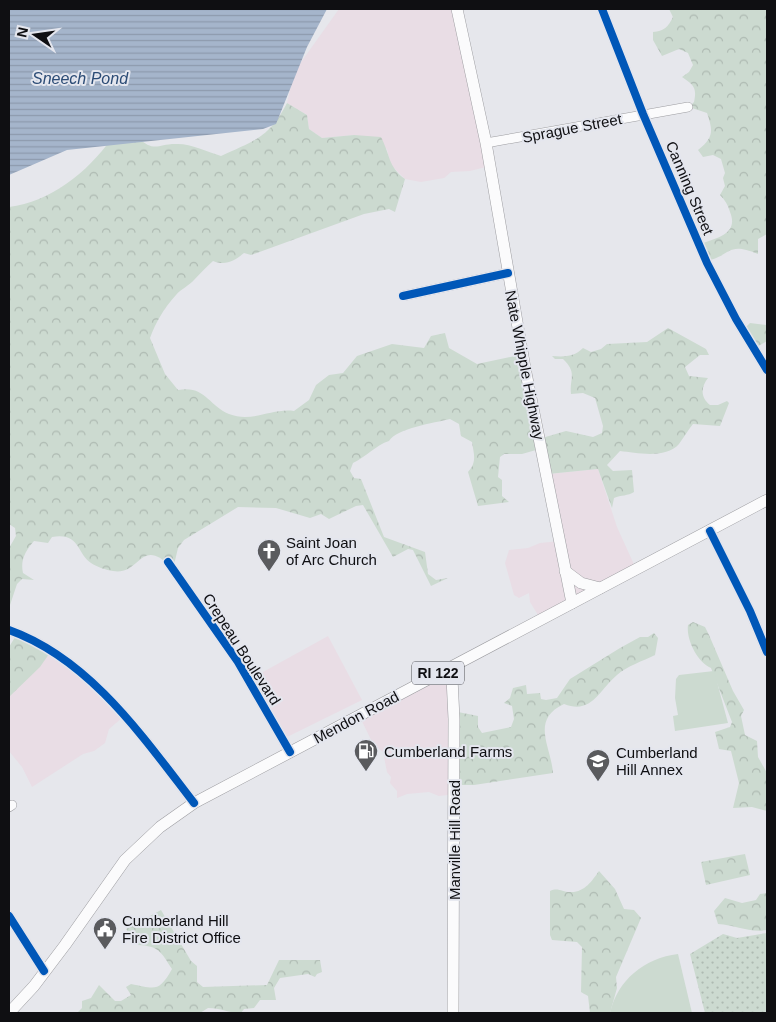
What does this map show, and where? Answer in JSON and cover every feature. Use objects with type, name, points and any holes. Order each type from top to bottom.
[{"type":"main road","name":"Nate Whipple Highway","points":[[457,9],[486,143],[508,273],[572,603]]},
{"type":"main road","name":"Mendon Road","points":[[9,1013],[44,972],[125,860],[160,827],[194,803],[767,500]]},
{"type":"main road","points":[[565,571],[581,583],[600,588]]},
{"type":"main road","name":"Manville Hill Road","points":[[447,668],[452,678],[454,719],[453,1013]]},
{"type":"street","name":"Canning Street","points":[[602,9],[643,114],[707,263],[736,319],[767,370]]},
{"type":"street","name":"Sprague Street","points":[[486,143],[688,107]]},
{"type":"street","points":[[403,296],[508,273]]},
{"type":"street","points":[[710,531],[750,611],[767,652]]},
{"type":"street","name":"Crepeau Boulevard","points":[[168,562],[238,662],[290,752]]},
{"type":"street","points":[[9,630],[46,647],[69,663],[98,688],[152,748],[194,803]]},
{"type":"street","points":[[9,916],[44,972]]},
{"type":"shaded area","points":[[339,9],[459,9],[486,167],[470,171],[451,172],[444,178],[421,182],[405,179],[390,164],[387,149],[354,135],[322,138],[309,129],[307,115],[287,103],[294,72]]},
{"type":"shaded area","points":[[598,469],[617,527],[637,571],[541,620],[530,602],[529,593],[519,598],[514,595],[505,563],[509,550],[528,548],[540,543],[560,541],[548,474]]},
{"type":"shaded area","points":[[328,636],[362,700],[285,738],[252,678]]},
{"type":"shaded area","points":[[49,654],[81,673],[123,717],[109,729],[105,743],[94,751],[83,754],[32,787],[22,767],[9,751],[9,697]]},
{"type":"shaded area","points":[[451,669],[456,794],[439,796],[429,792],[407,794],[397,798],[397,791],[390,783],[391,777],[387,772],[383,752],[373,744],[360,717]]},
{"type":"green space","points":[[669,9],[767,9],[767,234],[758,239],[758,254],[748,250],[734,249],[706,261],[700,244],[725,234],[732,225],[732,219],[725,201],[720,195],[725,186],[723,178],[725,173],[721,159],[713,155],[703,157],[698,150],[707,141],[711,129],[707,113],[689,107],[694,102],[695,90],[682,77],[689,72],[693,65],[688,53],[679,49],[662,56],[653,40],[653,32],[665,28],[673,17]]},
{"type":"green space","points":[[287,103],[307,115],[309,129],[322,138],[354,135],[381,137],[392,165],[405,179],[395,212],[389,209],[364,214],[251,255],[244,253],[230,262],[213,261],[172,300],[161,315],[150,338],[165,374],[178,390],[194,390],[222,410],[237,416],[246,417],[278,411],[294,411],[309,400],[316,385],[329,375],[343,373],[357,356],[392,344],[424,348],[431,336],[445,333],[449,348],[477,364],[524,354],[542,438],[566,431],[593,437],[602,433],[603,426],[595,398],[583,393],[571,394],[572,372],[568,364],[563,359],[555,359],[552,356],[569,356],[583,348],[591,352],[601,349],[607,344],[647,342],[668,328],[706,349],[709,355],[700,355],[685,367],[689,376],[708,378],[704,385],[703,395],[710,405],[718,405],[727,401],[729,403],[720,426],[693,424],[679,444],[667,452],[643,454],[620,451],[607,465],[613,471],[632,470],[634,492],[614,498],[612,508],[598,469],[548,474],[543,448],[522,454],[504,454],[500,457],[498,477],[502,480],[502,496],[509,502],[478,506],[468,472],[474,462],[472,442],[461,436],[459,424],[450,419],[408,429],[393,436],[389,441],[353,463],[350,471],[354,478],[361,479],[384,537],[425,552],[428,574],[436,580],[448,578],[431,586],[413,550],[408,549],[393,557],[363,505],[356,506],[329,519],[321,514],[310,518],[276,508],[238,507],[184,540],[178,548],[173,569],[162,559],[154,555],[141,559],[130,568],[122,571],[110,571],[91,563],[77,545],[68,538],[61,536],[52,537],[48,543],[34,541],[24,556],[22,568],[23,573],[34,580],[22,579],[17,584],[9,608],[9,548],[16,536],[15,528],[9,524],[9,207],[39,199],[67,183],[91,163],[111,139],[137,137],[148,145],[157,147],[183,144],[221,156],[260,137],[274,124]]},
{"type":"green space","points":[[750,323],[767,325],[767,341],[755,348],[743,330]]},
{"type":"green space","points":[[693,622],[705,627],[733,691],[744,710],[741,716],[745,735],[757,741],[758,757],[767,773],[767,811],[752,807],[733,808],[739,783],[731,751],[719,749],[715,732],[730,727],[732,722],[711,668],[701,661],[691,643],[688,625]]},
{"type":"green space","points":[[654,633],[658,638],[655,655],[621,672],[588,704],[574,707],[564,704],[554,710],[548,718],[545,734],[553,773],[474,785],[458,785],[458,712],[478,716],[478,727],[482,733],[511,727],[514,719],[512,706],[504,703],[510,698],[513,688],[526,685],[527,694],[540,693],[541,699],[546,700],[557,698],[570,679],[640,637],[648,637]]},
{"type":"green space","points":[[17,634],[49,654],[40,667],[9,697],[9,647]]},
{"type":"green space","points":[[714,671],[728,723],[675,731],[673,716],[678,715],[675,698],[676,679],[679,675]]},
{"type":"green space","points":[[745,854],[750,875],[706,885],[701,862]]},
{"type":"green space","points":[[599,871],[615,889],[624,909],[634,910],[641,918],[616,977],[617,988],[610,1013],[590,1013],[588,996],[581,992],[582,947],[577,942],[552,940],[550,935],[550,891],[555,889],[570,892],[579,891],[587,886]]},
{"type":"green space","points":[[767,893],[767,930],[760,931],[718,924],[714,911],[725,898],[742,903],[756,900],[760,894]]},
{"type":"green space","points":[[161,910],[191,961],[197,966],[197,982],[203,987],[267,985],[279,960],[320,960],[322,972],[315,977],[308,974],[280,978],[274,988],[276,1000],[260,1000],[254,1008],[244,1009],[241,1013],[208,1008],[200,1013],[77,1013],[82,1008],[82,1001],[91,998],[99,985],[115,1001],[121,1001],[131,995],[126,987],[131,984],[152,988],[164,982],[172,969],[165,958],[159,951],[151,947],[138,945],[126,929]]},
{"type":"green space","points":[[767,933],[767,1013],[705,1013],[690,954],[723,934],[737,938]]},
{"type":"green space","points":[[678,954],[692,1013],[610,1013],[619,990],[634,973],[654,960]]},
{"type":"water","name":"Sneech Pond","points":[[9,9],[327,9],[307,47],[276,124],[263,129],[67,150],[9,175]]},
{"type":"cycle path","points":[[602,9],[643,114],[707,263],[736,319],[767,370]]},
{"type":"cycle path","points":[[403,296],[508,273]]},
{"type":"cycle path","points":[[710,531],[750,611],[767,652]]},
{"type":"cycle path","points":[[168,562],[238,662],[290,752]]},
{"type":"cycle path","points":[[9,630],[38,643],[65,660],[90,680],[134,727],[194,803]]},
{"type":"cycle path","points":[[9,916],[44,971]]},
{"type":"place","name":"Saint Joan of Arc Church","points":[[269,572]]},
{"type":"place","name":"Cumberland Farms","points":[[366,772]]},
{"type":"place","name":"Cumberland Hill Annex","points":[[598,782]]},
{"type":"place","name":"Cumberland Hill Fire District Office","points":[[105,950]]}]
